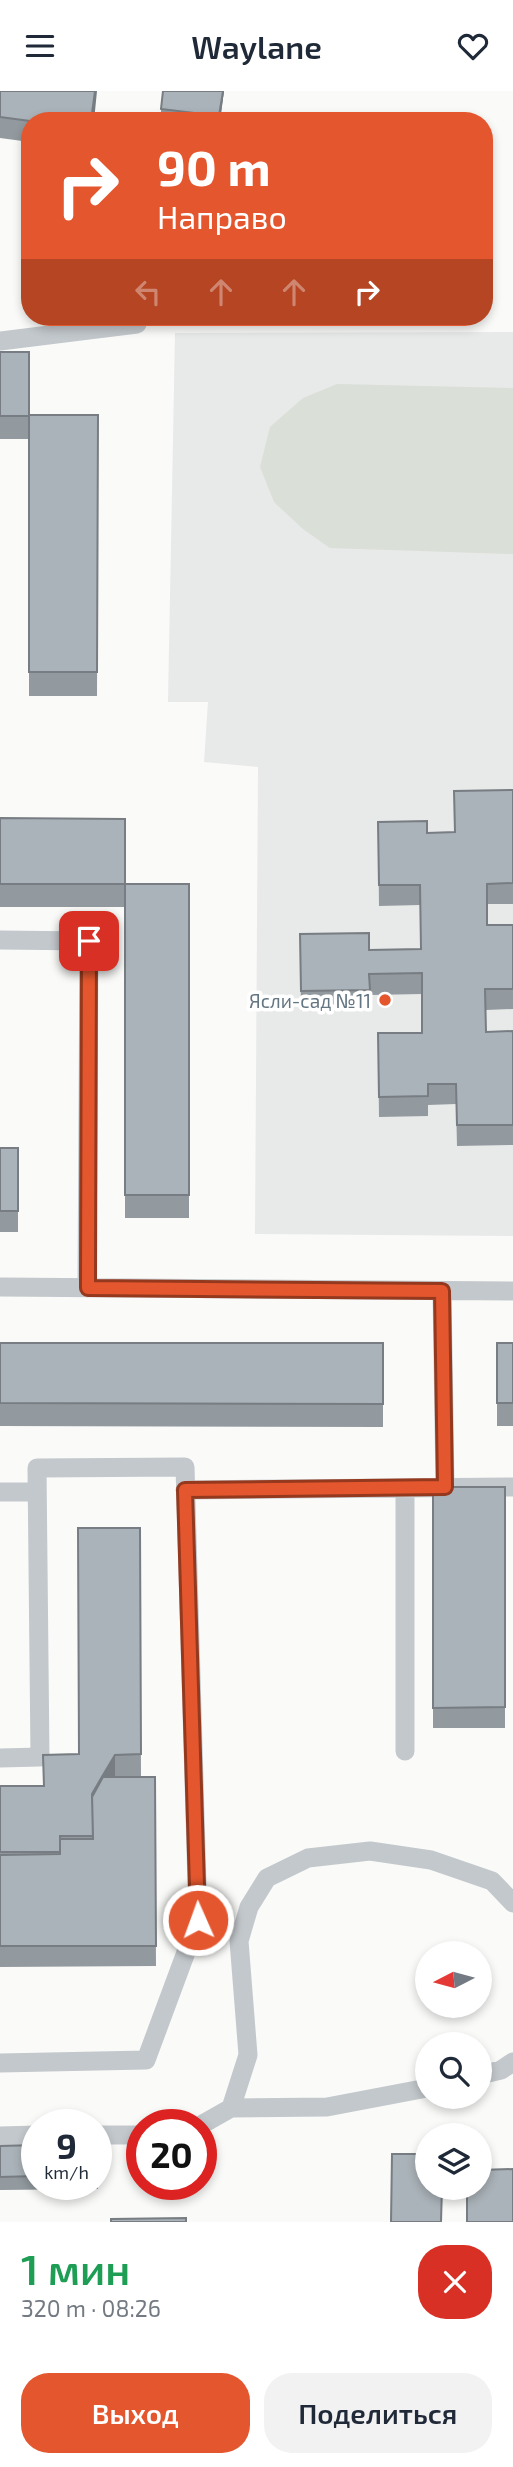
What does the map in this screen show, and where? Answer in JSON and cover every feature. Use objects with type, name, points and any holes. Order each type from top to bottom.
[{"type":"lane","points":[[0,341],[121,326]]},
{"type":"lane","points":[[0,940],[89,941],[88,1288]]},
{"type":"lane","points":[[0,1287],[513,1291]]},
{"type":"lane","points":[[442,1291],[445,1487]]},
{"type":"lane","points":[[0,1758],[40,1757],[37,1468],[185,1467],[198,1920],[146,2060],[0,2063]]},
{"type":"lane","points":[[185,1490],[513,1487]]},
{"type":"lane","points":[[405,1488],[405,1751]]},
{"type":"lane","points":[[0,1492],[37,1492]]},
{"type":"lane","points":[[231,2108],[248,2055],[239,1941],[249,1907],[267,1878],[308,1858],[370,1851],[430,1860],[492,1881],[513,1903]]},
{"type":"lane","points":[[492,2072],[513,2062]]},
{"type":"lane","points":[[217,2116],[231,2108],[327,2107],[415,2090]]},
{"type":"lane","points":[[0,2136],[21,2135]]},
{"type":"shaded area","points":[[513,332],[513,1236],[255,1234],[258,767],[204,762],[208,702],[168,702],[175,333]]},
{"type":"shaded area","points":[[337,384],[513,388],[513,554],[330,548],[303,529],[274,502],[260,467],[270,427],[303,398]]},
{"type":"building","points":[[0,91],[95,91],[92,112],[21,112],[21,120],[0,117]]},
{"type":"building","points":[[163,91],[223,91],[220,112],[161,109]]},
{"type":"building","points":[[0,352],[29,352],[29,416],[0,416]]},
{"type":"building","points":[[29,415],[98,415],[97,672],[29,672]]},
{"type":"building","points":[[513,790],[513,883],[487,884],[487,925],[513,925],[513,989],[485,989],[486,1032],[513,1031],[513,1125],[457,1125],[456,1084],[428,1084],[428,1096],[379,1097],[378,1033],[422,1033],[422,973],[369,974],[370,990],[301,991],[300,934],[369,933],[369,950],[421,949],[420,885],[379,885],[378,822],[427,821],[427,833],[455,832],[454,791]]},
{"type":"building","points":[[0,818],[125,819],[125,884],[0,884]]},
{"type":"building","points":[[125,884],[189,884],[189,1195],[125,1195]]},
{"type":"building","points":[[0,1148],[18,1148],[18,1211],[0,1211]]},
{"type":"building","points":[[0,1343],[383,1343],[383,1404],[0,1403]]},
{"type":"building","points":[[497,1343],[513,1343],[513,1403],[497,1403]]},
{"type":"building","points":[[433,1487],[505,1487],[505,1707],[433,1708]]},
{"type":"building","points":[[78,1528],[140,1528],[141,1754],[115,1755],[103,1775],[92,1794],[93,1836],[60,1836],[60,1852],[0,1852],[0,1786],[44,1786],[43,1755],[79,1754]]},
{"type":"building","points":[[103,1777],[155,1777],[156,1946],[0,1946],[0,1855],[60,1854],[60,1839],[93,1839],[92,1797]]},
{"type":"building","points":[[21,2145],[21,2176],[0,2177],[0,2146]]},
{"type":"building","points":[[392,2154],[415,2154],[415,2200],[442,2200],[441,2222],[391,2222]]},
{"type":"building","points":[[513,2169],[513,2222],[467,2222],[467,2200],[492,2200],[492,2170]]},
{"type":"building","points":[[186,2218],[186,2222],[111,2222],[111,2219]]},
{"type":"place","name":"Ясли-сад №11","points":[[385,1000]]},
{"type":"route","points":[[89,941],[88,1288],[442,1291],[445,1487],[185,1490],[198,1920]]}]
